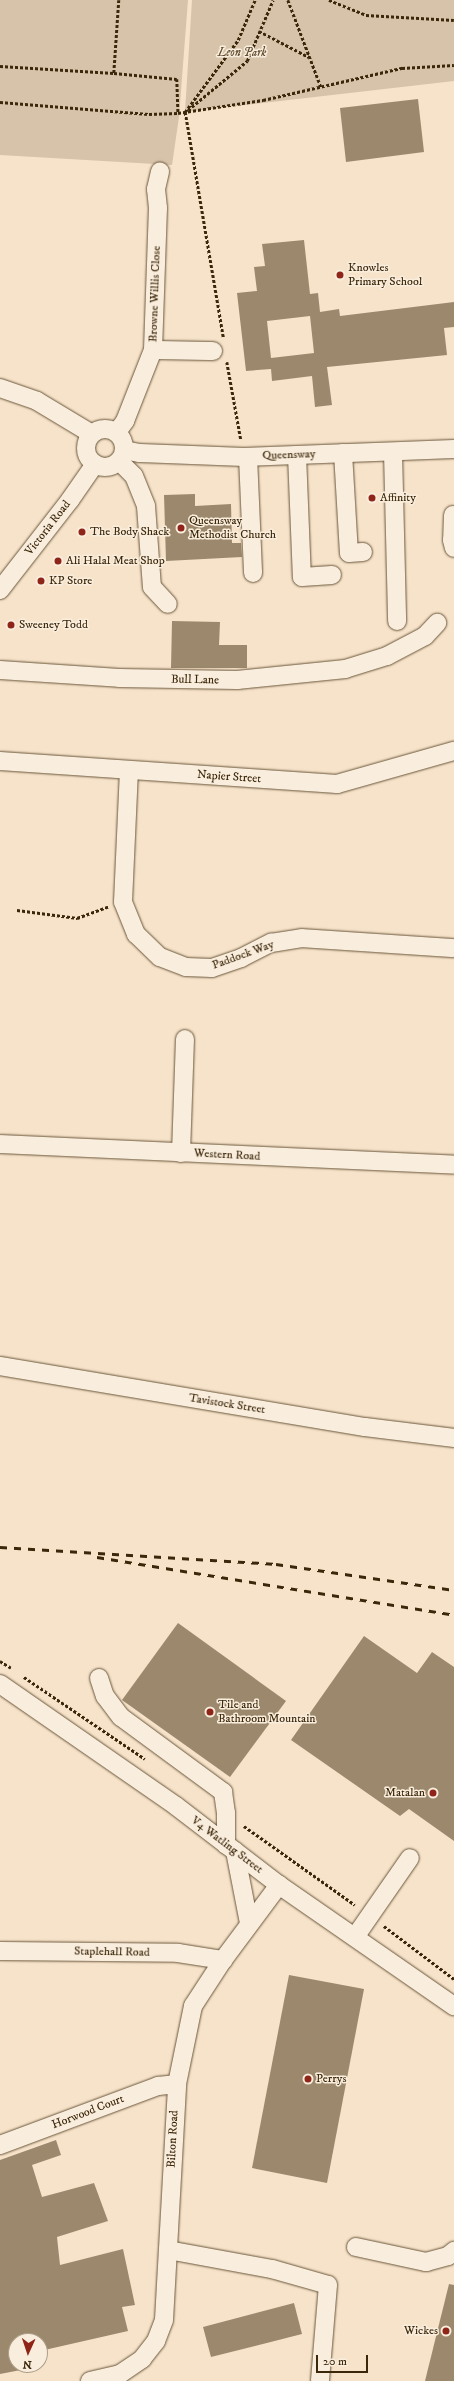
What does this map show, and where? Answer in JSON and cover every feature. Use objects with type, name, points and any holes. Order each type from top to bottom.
[{"type":"street","name":"Browne Willis Close","points":[[117,432],[126,421],[153,350],[158,208],[156,189],[160,171]]},
{"type":"street","points":[[153,350],[221,349]]},
{"type":"street","points":[[0,388],[37,401],[92,434]]},
{"type":"street","points":[[106,429],[117,432],[124,443],[121,456],[108,467],[95,464],[86,451],[87,440],[92,434],[106,429]]},
{"type":"street","name":"Queensway","points":[[121,456],[140,453],[248,457],[454,449]]},
{"type":"street","points":[[393,452],[397,621]]},
{"type":"street","points":[[343,453],[348,553],[363,552]]},
{"type":"street","points":[[297,455],[302,577],[332,575]]},
{"type":"street","points":[[121,456],[134,476],[146,506],[152,587],[168,604]]},
{"type":"street","points":[[248,457],[253,573]]},
{"type":"street","name":"Victoria Road","points":[[0,590],[70,500],[95,464]]},
{"type":"street","points":[[453,515],[452,540],[454,548]]},
{"type":"street","name":"Bull Lane","points":[[0,670],[119,678],[237,680],[345,669],[387,656],[425,636],[437,623]]},
{"type":"street","name":"Napier Street","points":[[0,761],[338,784],[454,751]]},
{"type":"street","name":"Paddock Way","points":[[129,770],[123,902],[136,934],[160,957],[186,967],[212,968],[241,958],[271,943],[302,938],[454,948]]},
{"type":"street","points":[[181,1153],[185,1039]]},
{"type":"street","name":"Western Road","points":[[0,1144],[454,1165]]},
{"type":"street","name":"Tavistock Street","points":[[0,1366],[357,1425],[454,1438]]},
{"type":"street","points":[[99,1678],[105,1696],[121,1717],[223,1792],[230,1848],[249,1923]]},
{"type":"street","name":"V4 Watling Street","points":[[0,1684],[176,1806],[279,1885],[454,2006]]},
{"type":"street","points":[[355,1938],[410,1858]]},
{"type":"street","name":"Bilton Road","points":[[90,2381],[120,2374],[142,2359],[156,2341],[164,2320],[177,2084],[193,2006],[249,1923],[279,1885]]},
{"type":"street","name":"Staplehall Road","points":[[0,1951],[178,1953],[223,1960]]},
{"type":"street","name":"Horwood Court","points":[[0,2145],[158,2086],[177,2084]]},
{"type":"street","points":[[356,2247],[426,2262],[448,2256],[454,2251]]},
{"type":"street","points":[[168,2250],[272,2269],[328,2286],[320,2381]]},
{"type":"path","points":[[114,73],[119,0]]},
{"type":"path","points":[[235,441],[241,442],[221,349],[185,112],[238,40],[255,0]]},
{"type":"path","points":[[185,112],[247,61],[273,0]]},
{"type":"path","points":[[288,0],[321,87]]},
{"type":"path","points":[[329,0],[366,14],[454,20]]},
{"type":"path","points":[[259,31],[310,58]]},
{"type":"path","points":[[0,102],[149,114],[178,113],[263,100],[402,68],[454,65]]},
{"type":"path","points":[[0,66],[114,73],[177,79],[178,113]]},
{"type":"path","points":[[17,910],[77,918],[123,902]]},
{"type":"green space","points":[[0,0],[188,0],[179,117],[172,165],[0,155]]},
{"type":"green space","name":"Leon Park","points":[[192,0],[454,0],[454,81],[185,112]]},
{"type":"building","points":[[418,99],[424,152],[346,162],[340,108]]},
{"type":"building","points":[[304,240],[310,294],[318,293],[320,312],[339,309],[340,316],[454,302],[454,327],[444,328],[447,355],[327,367],[332,405],[315,407],[312,376],[272,381],[271,369],[246,371],[237,293],[257,291],[254,267],[265,266],[262,244]],"holes":[[[310,316],[314,353],[271,358],[267,321]]]},
{"type":"building","points":[[195,494],[195,506],[231,504],[232,543],[241,543],[242,557],[166,561],[164,495]]},
{"type":"building","points":[[172,621],[220,622],[219,645],[247,645],[247,668],[171,668]]},
{"type":"building","points":[[178,1623],[286,1701],[230,1777],[122,1700]]},
{"type":"building","points":[[364,1636],[417,1673],[432,1652],[454,1667],[454,1841],[409,1809],[400,1816],[291,1740]]},
{"type":"building","name":"Perrys","points":[[289,1975],[364,1989],[327,2183],[252,2168]]},
{"type":"building","points":[[56,2140],[61,2155],[32,2165],[42,2197],[94,2183],[108,2221],[57,2237],[60,2265],[123,2249],[135,2305],[122,2307],[128,2331],[48,2349],[48,2333],[8,2333],[8,2372],[0,2374],[0,2160]]},
{"type":"building","name":"Wickes","points":[[449,2284],[454,2285],[454,2381],[425,2381]]},
{"type":"building","points":[[294,2303],[302,2334],[211,2357],[203,2327]]},
{"type":"railway","points":[[0,1547],[276,1564],[454,1590]]},
{"type":"railway","points":[[97,1557],[454,1615]]},
{"type":"place","name":"Knowles Primary School","points":[[340,275]]},
{"type":"place","name":"Affinity","points":[[372,498]]},
{"type":"place","name":"Queensway Methodist Church","points":[[181,528]]},
{"type":"place","name":"The Body Shack","points":[[82,532]]},
{"type":"place","name":"Ali Halal Meat Shop","points":[[58,561]]},
{"type":"place","name":"KP Store","points":[[41,581]]},
{"type":"place","name":"Sweeney Todd","points":[[11,625]]},
{"type":"place","name":"Tile and Bathroom Mountain","points":[[210,1712]]},
{"type":"place","name":"Matalan","points":[[433,1793]]},
{"type":"place","name":"Perrys","points":[[308,2079]]},
{"type":"place","name":"Wickes","points":[[446,2331]]}]
